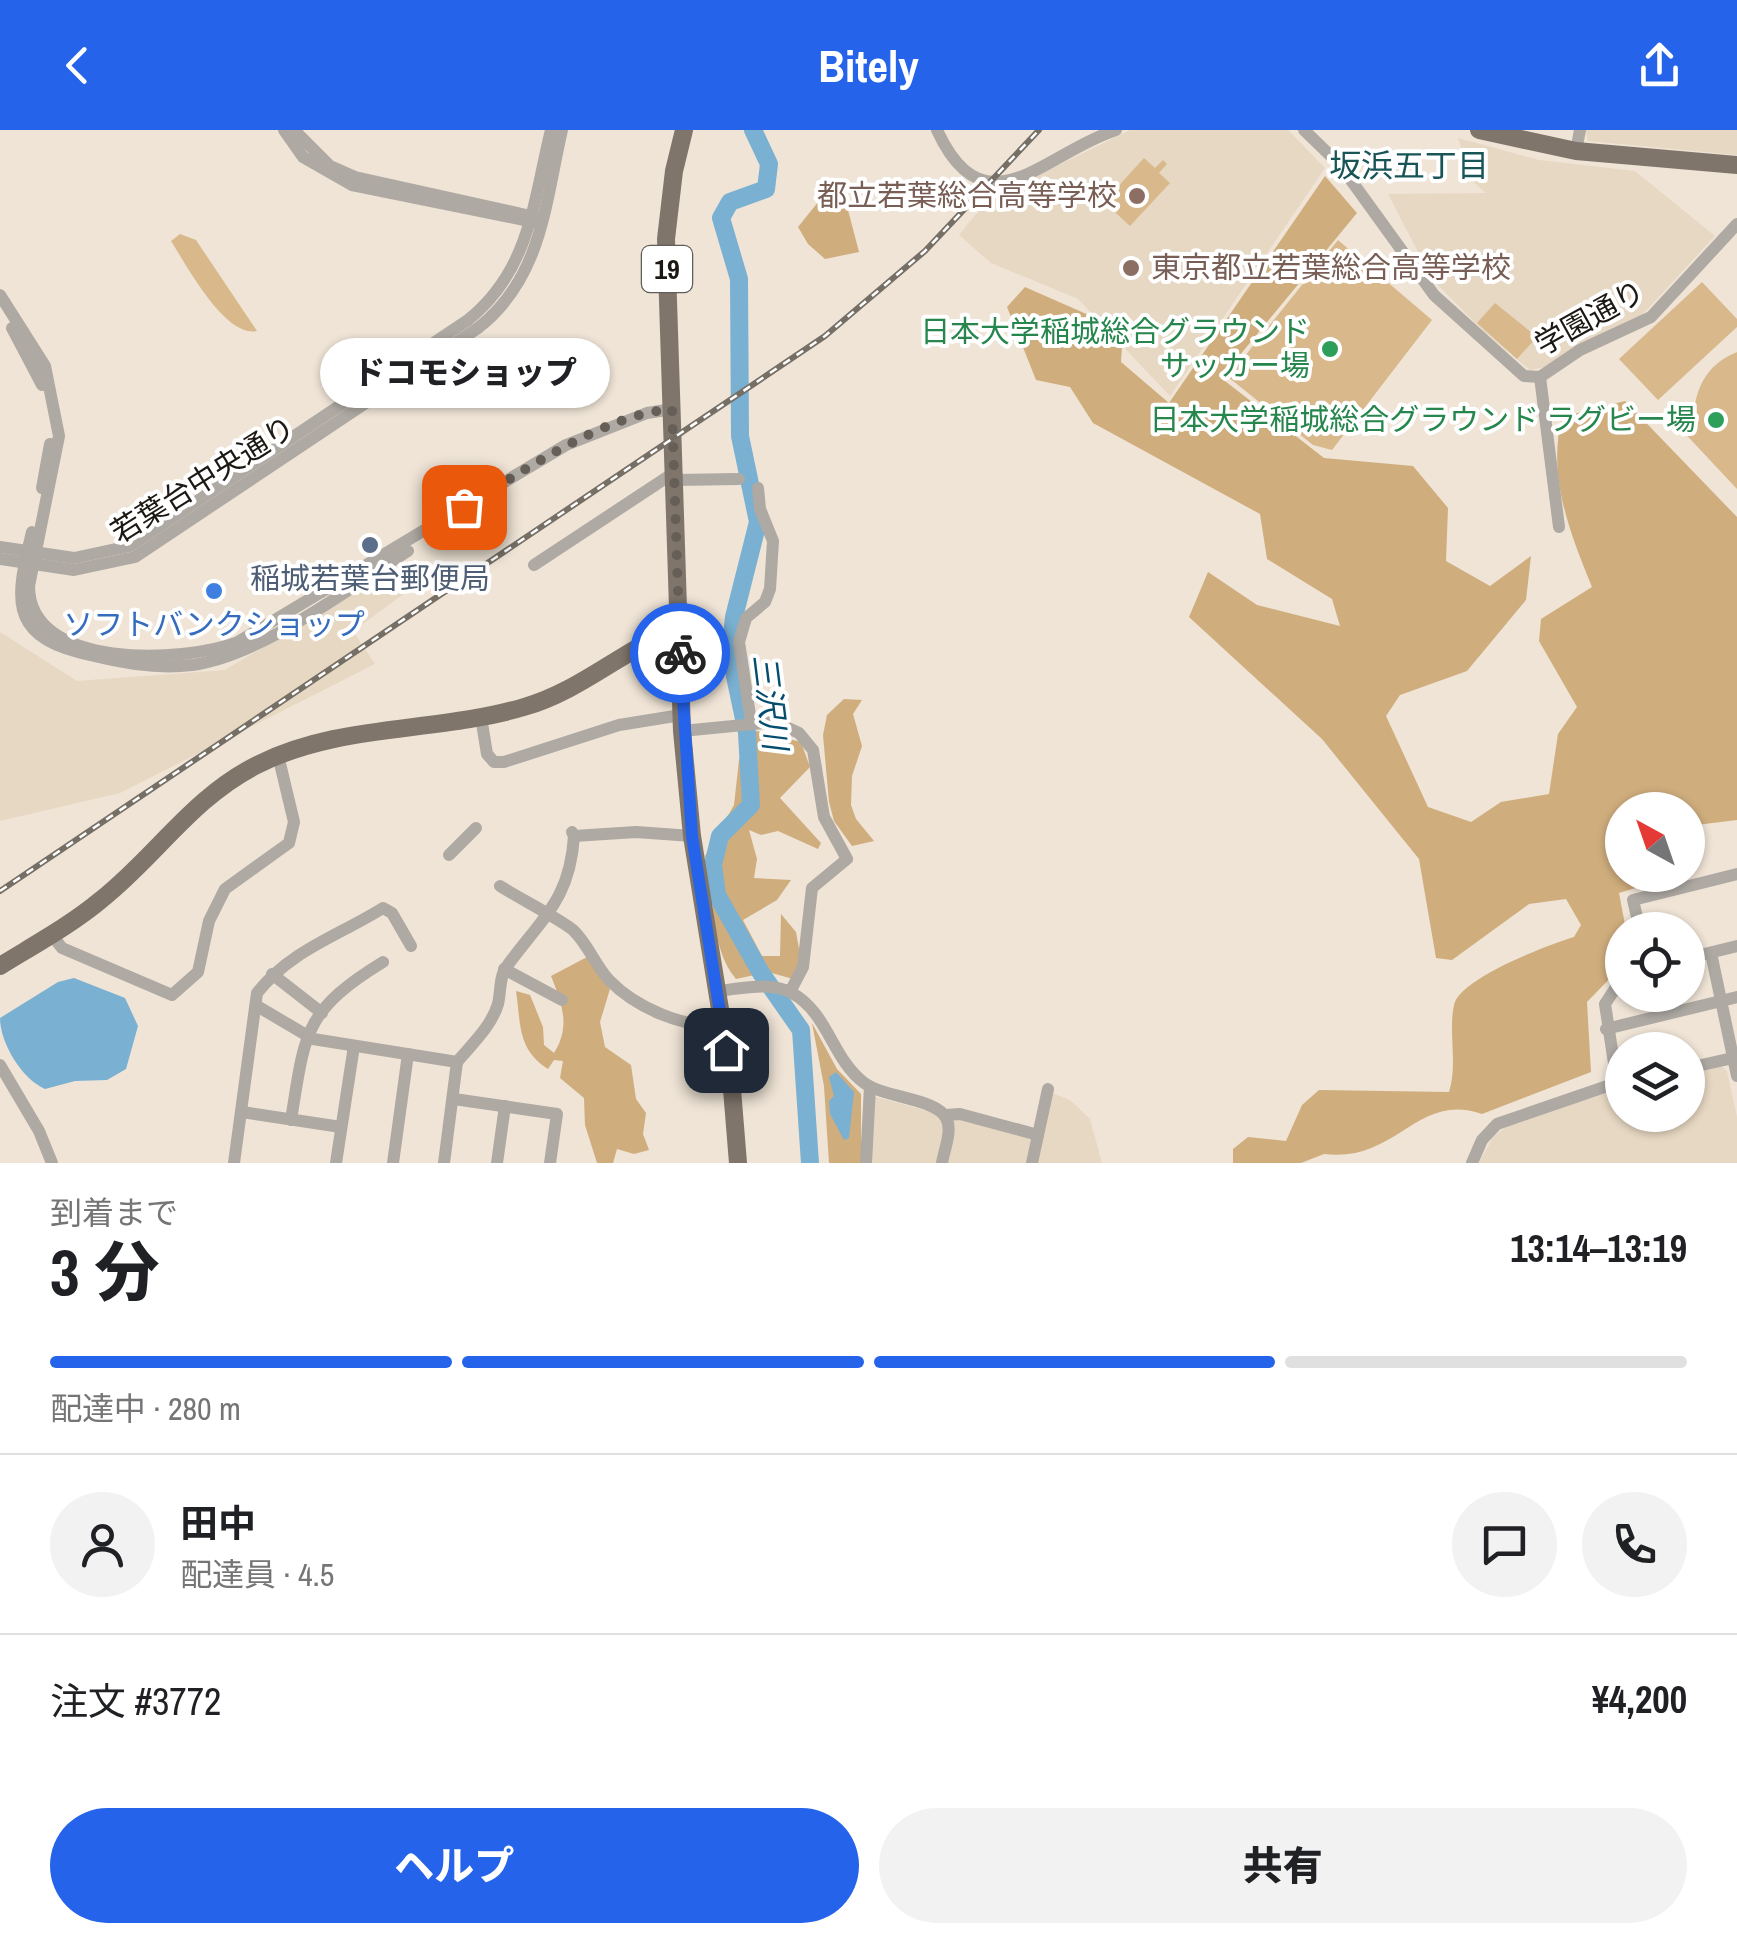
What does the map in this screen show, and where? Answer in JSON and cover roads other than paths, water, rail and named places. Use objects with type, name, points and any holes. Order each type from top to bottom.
[{"type":"main road","name":"19","points":[[684,130],[667,218],[682,723],[692,836],[722,1023],[738,1163]]},
{"type":"main road","points":[[1480,130],[1576,151],[1737,165]]},
{"type":"main road","points":[[0,966],[102,900],[224,784],[278,755],[352,736],[480,717],[548,699],[680,628]]},
{"type":"street","points":[[284,130],[303,157],[324,173],[352,185],[533,219]]},
{"type":"street","points":[[294,130],[330,166],[355,176],[533,219]]},
{"type":"street","name":"若葉台中央通り","points":[[0,560],[30,560],[92,570],[135,558],[500,311],[521,284],[550,130]]},
{"type":"street","name":"若葉台中央通り","points":[[533,219],[562,130]]},
{"type":"street","points":[[937,130],[962,167],[996,185],[1014,181],[1116,130]]},
{"type":"street","name":"学園通り","points":[[1304,130],[1340,165],[1434,295],[1513,370],[1540,377],[1580,350],[1650,317],[1737,224]]},
{"type":"street","points":[[1576,151],[1580,130]]},
{"type":"street","points":[[0,295],[45,366],[54,399],[57,459],[20,601],[23,614],[46,640],[124,663],[192,665],[241,651],[602,432]]},
{"type":"street","points":[[0,310],[38,373],[49,417],[48,457],[30,560],[31,610],[51,633],[146,657],[214,651],[268,626],[576,440],[648,413],[672,409]]},
{"type":"street","points":[[1540,377],[1559,528]]},
{"type":"street","points":[[534,564],[675,476],[739,479]]},
{"type":"street","points":[[746,722],[739,642],[746,618],[765,602],[770,589],[773,541],[760,509],[758,488]]},
{"type":"street","name":"若葉台中央通り","points":[[0,546],[30,560]]},
{"type":"street","points":[[480,717],[487,754],[494,762],[619,726],[775,722],[799,733],[813,750],[824,817],[848,859],[812,888],[803,968],[788,991]]},
{"type":"street","points":[[51,934],[62,948],[172,995],[198,972],[209,921],[226,889],[289,843],[294,822],[278,755]]},
{"type":"street","points":[[450,855],[476,828]]},
{"type":"street","points":[[444,1163],[457,1062],[485,1030],[498,1003],[504,969],[548,918],[570,878],[572,832],[692,836]]},
{"type":"street","points":[[1636,912],[1633,900],[1737,874]]},
{"type":"street","points":[[500,886],[572,930],[607,978],[638,1000],[664,1015],[710,1026],[722,1023]]},
{"type":"street","points":[[234,1163],[257,993],[272,974],[322,939],[339,935],[384,908],[392,913],[412,946]]},
{"type":"street","points":[[1705,954],[1737,946]]},
{"type":"street","points":[[1712,952],[1737,1076]]},
{"type":"street","points":[[292,1120],[304,1035],[340,989],[383,962]]},
{"type":"street","points":[[504,969],[562,1000]]},
{"type":"street","points":[[272,974],[322,1012]]},
{"type":"street","points":[[716,991],[759,987],[788,991],[814,1010],[846,1064],[870,1087],[934,1106],[946,1116],[949,1128],[942,1163]]},
{"type":"street","points":[[1606,1028],[1737,998]]},
{"type":"street","points":[[256,1006],[304,1035],[457,1062]]},
{"type":"street","points":[[1605,1012],[1607,1032]]},
{"type":"street","points":[[336,1163],[354,1046]]},
{"type":"street","points":[[393,1163],[408,1054]]},
{"type":"street","points":[[1705,1064],[1735,1058]]},
{"type":"street","points":[[1,1070],[39,1131],[52,1163]]},
{"type":"street","points":[[866,1163],[870,1087]]},
{"type":"street","points":[[1468,1162],[1497,1124],[1605,1087]]},
{"type":"street","points":[[1032,1163],[1048,1089]]},
{"type":"street","points":[[454,1098],[557,1114],[550,1163]]},
{"type":"street","points":[[497,1163],[505,1106]]},
{"type":"street","points":[[242,1112],[342,1128]]},
{"type":"street","points":[[946,1116],[960,1114],[1038,1135]]},
{"type":"water","points":[[74,978],[125,998],[138,1026],[126,1069],[107,1080],[75,1081],[45,1089],[28,1077],[14,1059],[0,1018],[58,982]]},
{"type":"water","points":[[836,1072],[854,1092],[849,1138],[844,1140],[830,1114],[829,1101],[834,1096],[829,1077]]},
{"type":"waterway","name":"三沢川","points":[[753,130],[769,164],[766,189],[730,202],[721,218],[739,279],[740,436],[758,522],[734,617],[730,653],[747,733],[751,805],[720,836],[713,865],[717,895],[761,973],[801,1030],[810,1163]]},
{"type":"railway","points":[[0,891],[825,336],[925,251],[1039,130]]},
{"type":"place","name":"都立若葉総合高等学校","points":[[1137,196]]},
{"type":"place","name":"東京都立若葉総合高等学校","points":[[1131,268]]},
{"type":"place","name":"日本大学稲城総合グラウンド サッカー場","points":[[1330,349]]},
{"type":"place","name":"日本大学稲城総合グラウンド ラグビー場","points":[[1716,420]]},
{"type":"place","name":"ドコモショップ","points":[[464,507]]},
{"type":"place","name":"稲城若葉台郵便局","points":[[370,545]]},
{"type":"place","name":"ソフトバンクショップ","points":[[214,591]]},
{"type":"district","name":"坂浜五丁目","points":[[1409,166]]}]
